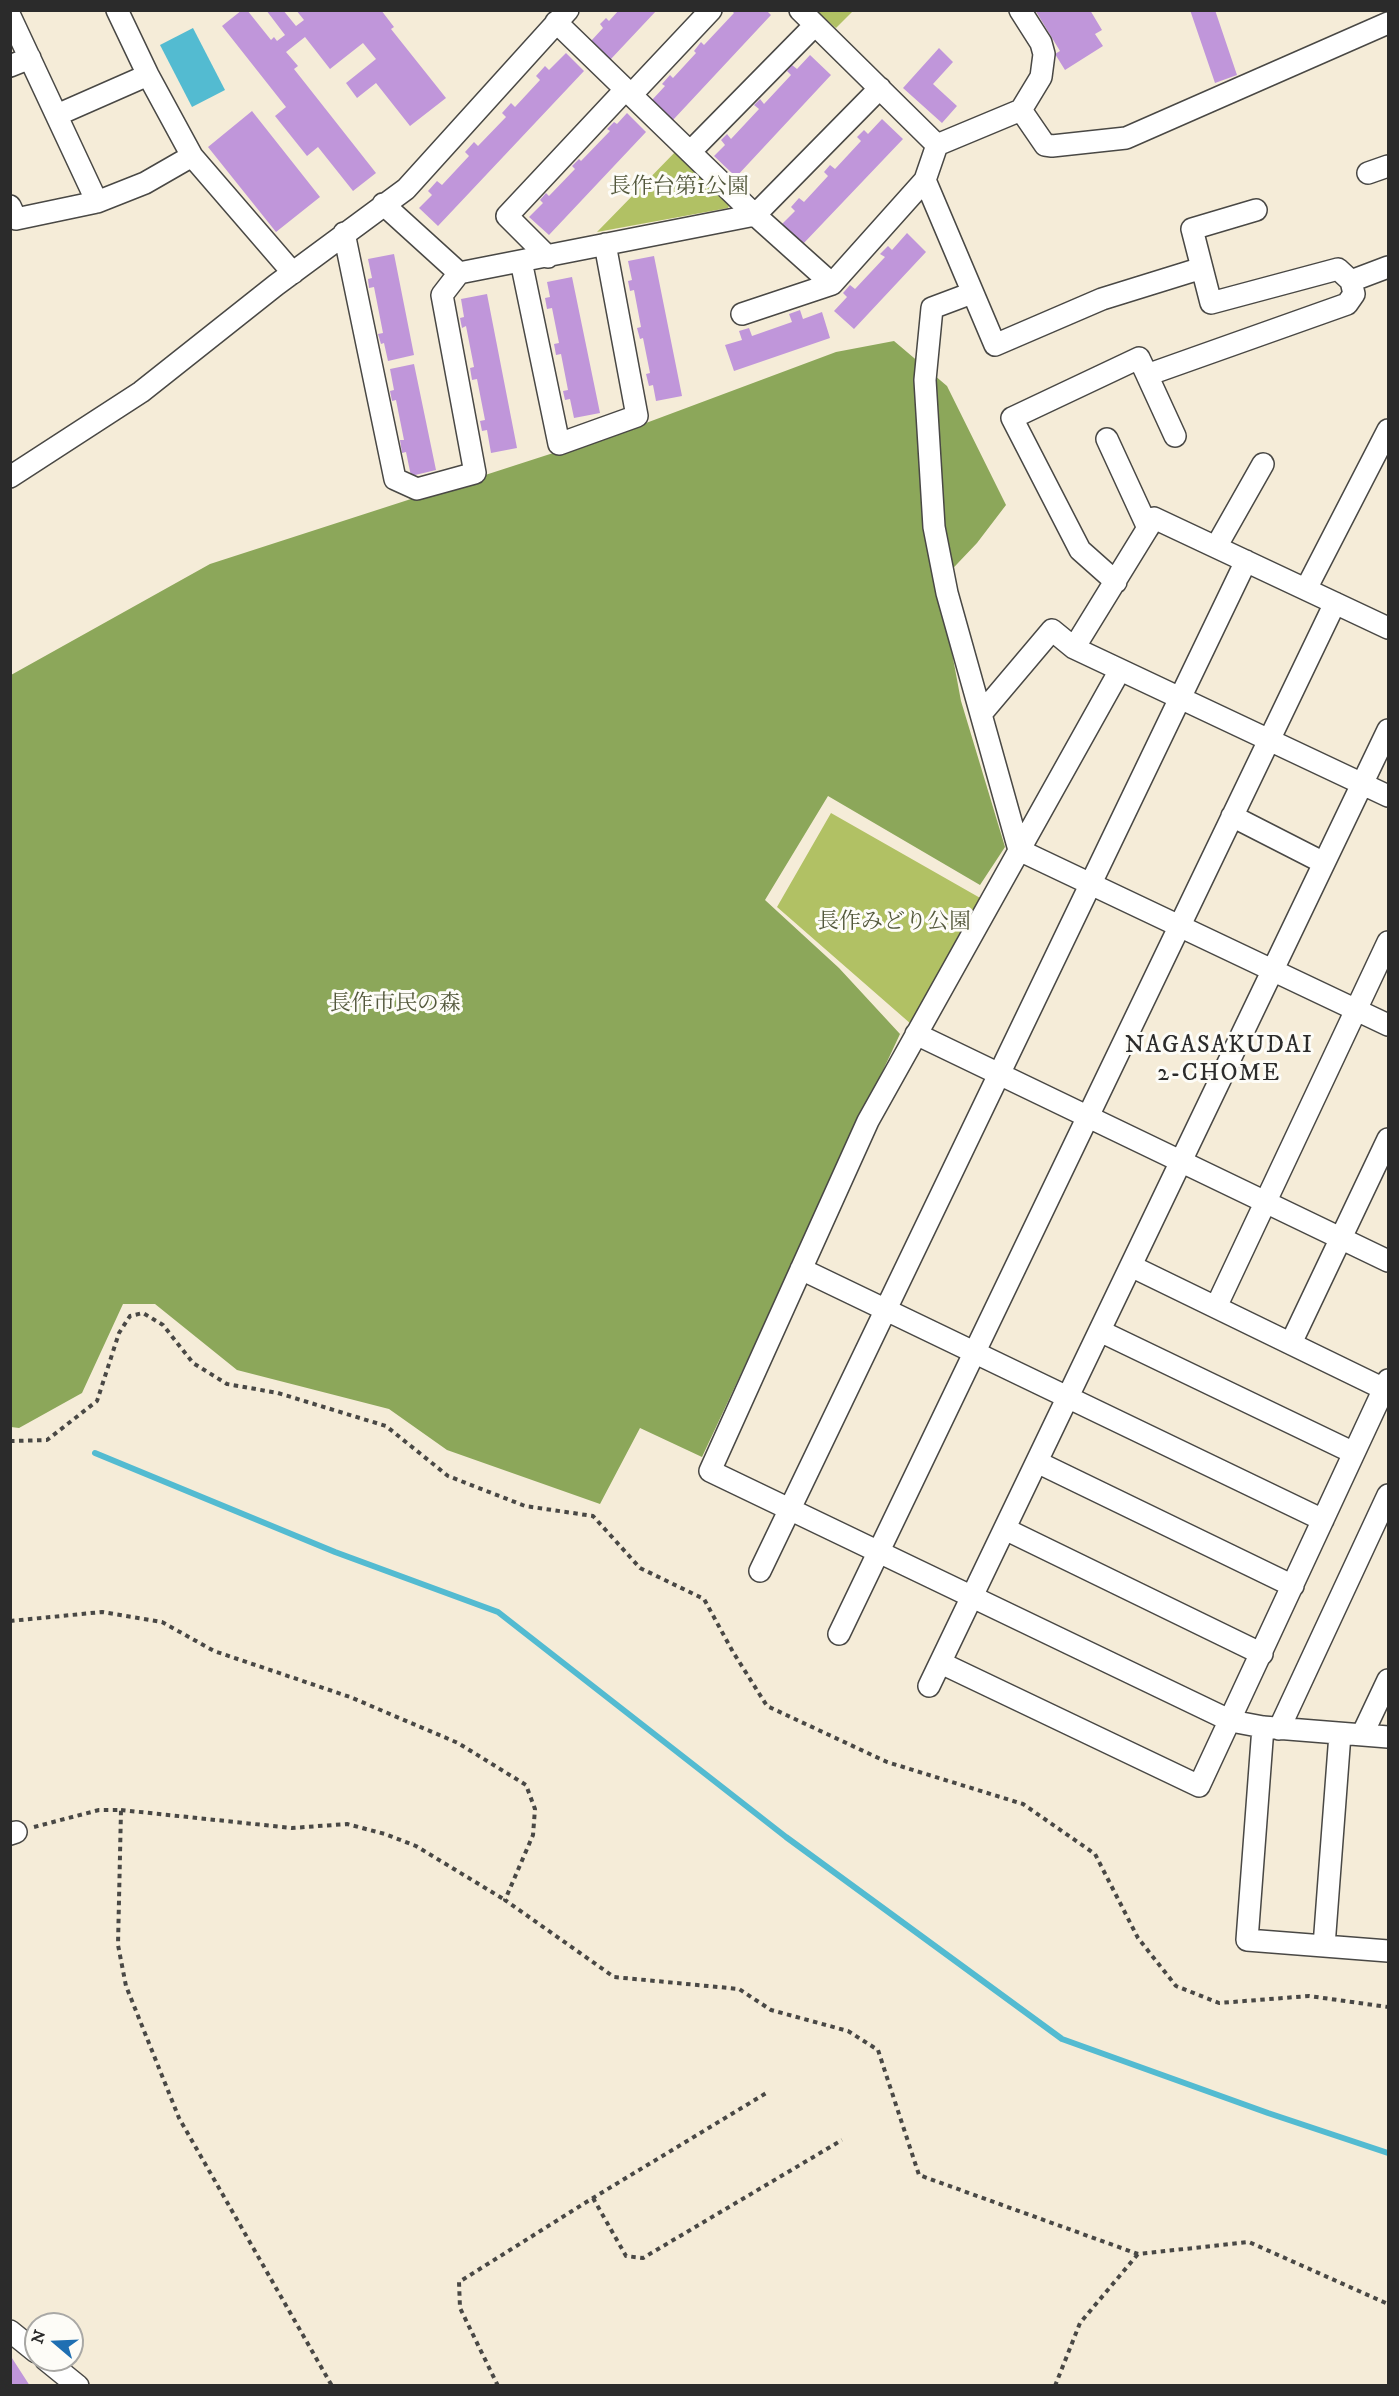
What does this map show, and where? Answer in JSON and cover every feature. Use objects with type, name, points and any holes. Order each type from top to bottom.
[{"type":"street","points":[[117,10],[148,75],[192,156],[293,273]]},
{"type":"street","points":[[548,257],[507,216],[711,10]]},
{"type":"street","points":[[742,314],[832,284],[925,180],[937,146],[1021,110],[1041,77],[1044,54],[1041,43],[1020,10]]},
{"type":"street","points":[[10,16],[97,202]]},
{"type":"street","points":[[10,477],[141,392],[344,233],[406,189],[562,16],[628,93],[754,214],[832,284]]},
{"type":"street","points":[[690,152],[807,18],[937,146]]},
{"type":"street","points":[[1021,110],[1045,145],[1126,138],[1389,23]]},
{"type":"street","points":[[10,66],[30,58]]},
{"type":"street","points":[[57,115],[148,75]]},
{"type":"street","points":[[344,233],[395,479],[417,489],[475,473],[442,295],[459,273],[754,214],[880,88]]},
{"type":"street","points":[[10,206],[16,219],[97,202],[145,183],[192,156]]},
{"type":"street","points":[[1368,173],[1389,166]]},
{"type":"street","points":[[925,180],[994,345],[1102,299],[1202,268]]},
{"type":"street","points":[[383,204],[459,273]]},
{"type":"street","points":[[1147,375],[1347,304],[1354,294],[1351,281],[1338,269],[1211,303],[1192,229],[1257,210]]},
{"type":"street","points":[[521,261],[559,444],[637,416],[605,244]]},
{"type":"street","points":[[1351,281],[1389,267]]},
{"type":"street","points":[[972,293],[932,308],[925,380],[934,527],[947,593],[1019,850],[1389,1025]]},
{"type":"street","points":[[1116,582],[1080,550],[1012,418],[1139,358],[1175,436]]},
{"type":"street","points":[[1306,589],[1389,430]]},
{"type":"street","points":[[1107,439],[1148,528]]},
{"type":"street","points":[[1216,547],[1263,464]]},
{"type":"street","points":[[1074,648],[1154,518],[1335,603],[1387,623]]},
{"type":"street","points":[[760,1571],[1246,561]]},
{"type":"street","points":[[838,1634],[1335,603]]},
{"type":"street","points":[[981,714],[1052,630],[1074,648],[1389,796]]},
{"type":"street","points":[[1120,670],[868,1121],[710,1471],[1231,1721],[1271,1728],[1389,1737]]},
{"type":"street","points":[[929,1686],[1389,730]]},
{"type":"street","points":[[1232,816],[1324,863]]},
{"type":"street","points":[[1216,1306],[1389,942]]},
{"type":"street","points":[[916,1034],[1389,1261]]},
{"type":"street","points":[[1291,1343],[1389,1138]]},
{"type":"street","points":[[941,1663],[1199,1786],[1231,1721],[1354,1453],[1387,1388],[1131,1266]]},
{"type":"street","points":[[801,1269],[1323,1520]]},
{"type":"street","points":[[1100,1331],[1354,1453]]},
{"type":"street","points":[[1037,1462],[1293,1586]]},
{"type":"street","points":[[1389,1495],[1271,1728],[1246,1940],[1389,1951]]},
{"type":"street","points":[[1005,1529],[1262,1654]]},
{"type":"street","points":[[1362,1736],[1389,1680]]},
{"type":"street","points":[[1324,1946],[1340,1734]]},
{"type":"street","points":[[10,2331],[24,2342]]},
{"type":"street","points":[[61,2372],[78,2385]]},
{"type":"path","points":[[10,1441],[47,1440],[97,1401],[119,1333],[130,1316],[143,1314],[163,1325],[193,1363],[227,1384],[278,1392],[386,1426],[448,1476],[525,1506],[593,1516],[640,1568],[704,1599],[733,1652],[767,1706],[887,1762],[1023,1804],[1095,1854],[1138,1938],[1176,1986],[1219,2003],[1310,1996],[1389,2007]]},
{"type":"path","points":[[10,1621],[102,1612],[162,1622],[214,1651],[350,1697],[458,1743],[526,1785],[535,1809],[532,1835],[505,1900]]},
{"type":"path","points":[[13,1833],[99,1810],[121,1810],[292,1828],[347,1824],[386,1834],[416,1846],[505,1900],[614,1977],[739,1989],[771,2010],[848,2031],[878,2050],[919,2175],[1138,2254],[1249,2242],[1389,2304]]},
{"type":"path","points":[[121,1810],[118,1945],[126,1986],[179,2118],[332,2385]]},
{"type":"path","points":[[498,2385],[460,2308],[459,2282],[768,2092]]},
{"type":"path","points":[[593,2198],[626,2256],[643,2258],[842,2140]]},
{"type":"path","points":[[1055,2385],[1080,2323],[1138,2254]]},
{"type":"green space","points":[[816,11],[853,11],[836,28]]},
{"type":"green space","name":"長作台第1公園","points":[[679,148],[732,200],[728,208],[597,232]]},
{"type":"green space","name":"長作市民の森","points":[[894,341],[947,386],[1006,505],[977,543],[939,583],[961,701],[1005,847],[980,885],[828,796],[765,900],[839,968],[900,1034],[702,1457],[640,1428],[600,1504],[447,1450],[389,1409],[237,1370],[155,1304],[123,1304],[82,1393],[19,1428],[11,1427],[11,675],[210,564],[646,423],[836,352]]},
{"type":"green space","name":"長作みどり公園","points":[[831,813],[982,899],[911,1024],[777,907]]},
{"type":"water","points":[[193,28],[225,90],[192,107],[160,45]]},
{"type":"building","points":[[242,10],[247,10],[271,40],[274,37],[277,41],[285,35],[266,10],[283,10],[296,26],[304,20],[296,10],[381,10],[394,27],[391,29],[446,98],[410,126],[376,83],[357,98],[346,83],[376,59],[363,43],[330,69],[305,37],[286,52],[298,66],[294,69],[376,173],[353,191],[318,147],[307,156],[275,116],[286,107],[222,26]]},
{"type":"building","points":[[619,10],[657,10],[610,60],[591,41],[603,28],[600,24],[606,18],[609,21]]},
{"type":"building","points":[[731,10],[766,10],[771,15],[673,120],[652,100],[665,86],[662,84],[670,75],[673,78],[696,53],[694,51],[701,42],[704,45],[734,13]]},
{"type":"building","points":[[1035,10],[1090,10],[1102,30],[1095,34],[1103,46],[1065,70],[1055,54],[1060,51]]},
{"type":"building","points":[[1190,10],[1215,10],[1237,75],[1215,83]]},
{"type":"building","points":[[939,48],[953,62],[933,84],[957,106],[942,123],[903,88]]},
{"type":"building","points":[[566,53],[584,71],[438,226],[419,208],[432,195],[428,191],[437,181],[442,185],[469,156],[465,152],[474,142],[478,146],[506,117],[502,113],[511,103],[515,107],[540,80],[536,76],[545,66],[549,70]]},
{"type":"building","points":[[810,55],[831,75],[736,177],[714,156],[725,145],[721,140],[727,134],[731,139],[759,109],[754,105],[760,99],[764,104],[791,75],[787,71],[792,65],[797,69]]},
{"type":"building","points":[[252,111],[320,197],[276,232],[208,147]]},
{"type":"building","points":[[627,113],[646,132],[549,235],[529,217],[543,203],[540,200],[546,193],[549,196],[575,169],[572,166],[579,159],[581,161],[610,131],[607,129],[614,122],[617,124]]},
{"type":"building","points":[[882,119],[903,139],[803,244],[782,224],[795,211],[791,207],[799,198],[804,202],[828,176],[824,172],[830,165],[835,169],[861,141],[857,137],[864,130],[868,134]]},
{"type":"building","points":[[907,233],[926,252],[854,329],[834,311],[847,297],[843,293],[850,285],[855,289],[885,257],[880,254],[888,246],[892,250]]},
{"type":"building","points":[[394,254],[414,355],[388,361],[384,343],[381,344],[378,334],[383,333],[374,287],[369,288],[368,279],[372,278],[368,259]]},
{"type":"building","points":[[654,256],[682,396],[656,401],[653,385],[649,386],[646,374],[650,373],[643,338],[640,339],[637,328],[641,327],[634,290],[630,291],[628,281],[632,280],[628,261]]},
{"type":"building","points":[[572,277],[600,413],[574,418],[570,399],[565,400],[563,391],[568,390],[561,354],[556,355],[554,344],[559,343],[552,308],[547,309],[545,298],[550,297],[547,282]]},
{"type":"building","points":[[487,294],[517,448],[491,453],[487,430],[482,431],[480,421],[485,420],[477,379],[472,380],[470,368],[474,367],[466,326],[462,328],[460,318],[464,317],[461,299]]},
{"type":"building","points":[[800,310],[803,319],[822,312],[830,338],[734,371],[725,345],[742,340],[739,331],[749,328],[752,336],[792,322],[789,314]]},
{"type":"building","points":[[414,364],[436,470],[411,476],[406,452],[402,453],[400,440],[404,440],[396,400],[392,401],[390,391],[394,390],[390,369]]},
{"type":"building","points":[[10,2355],[30,2386],[10,2386]]},
{"type":"waterway","points":[[95,1453],[335,1552],[498,1612],[786,1837],[1062,2039],[1268,2113],[1388,2153]]},
{"type":"district","name":"NAGASAKUDAI 2-CHOME","points":[[1219,1061]]}]
